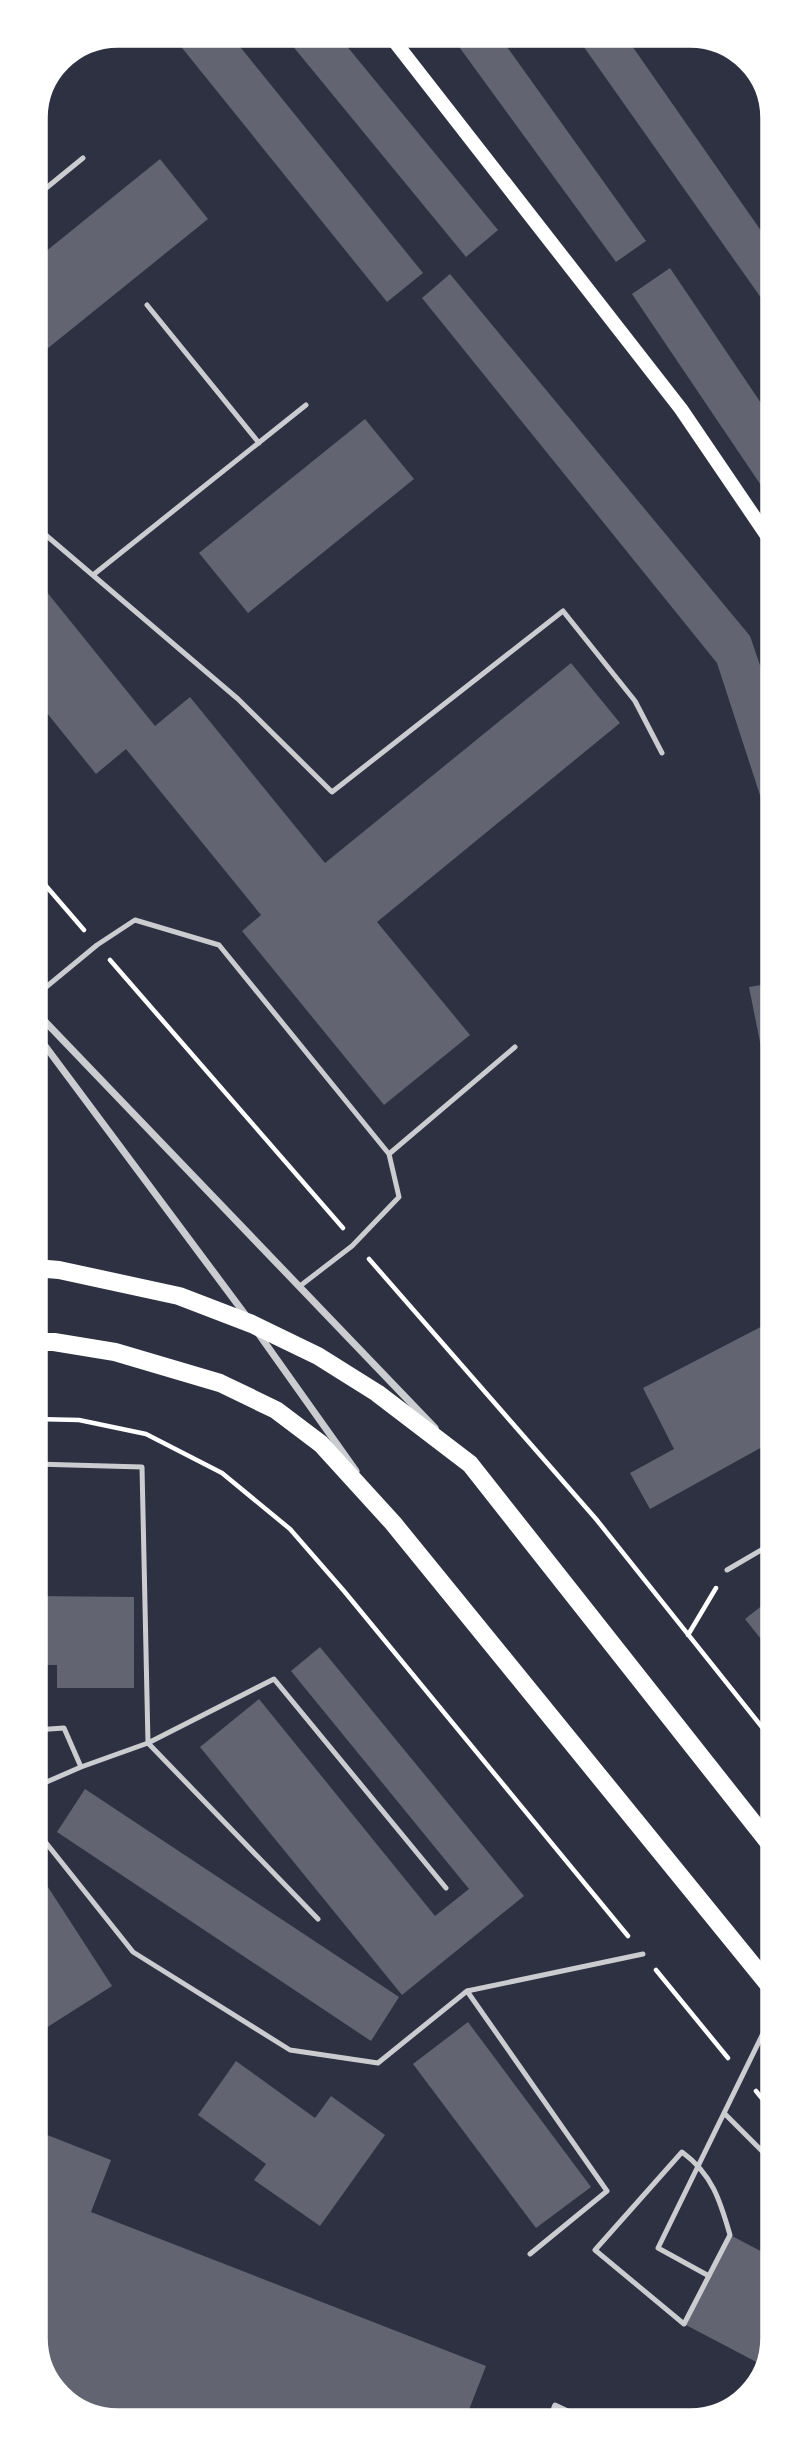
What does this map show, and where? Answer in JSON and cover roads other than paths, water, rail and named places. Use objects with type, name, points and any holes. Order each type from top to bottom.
[{"type":"main road","points":[[398,45],[681,409],[762,528]]},
{"type":"main road","points":[[45,1269],[179,1296],[252,1324],[318,1356],[377,1393],[470,1464],[762,1834]]},
{"type":"main road","points":[[45,1342],[115,1352],[220,1383],[276,1410],[321,1444],[393,1523],[762,1976]]},
{"type":"street","points":[[45,1021],[470,1464]]},
{"type":"street","points":[[45,1046],[252,1324],[393,1523]]},
{"type":"lane","points":[[45,188],[83,158]]},
{"type":"lane","points":[[148,305],[259,443]]},
{"type":"lane","points":[[93,575],[306,405]]},
{"type":"lane","points":[[45,534],[238,699],[332,792],[563,611],[635,701],[663,753]]},
{"type":"lane","points":[[45,988],[97,945],[135,920],[219,945],[389,1154],[398,1197],[355,1243],[300,1286]]},
{"type":"lane","points":[[389,1154],[515,1047]]},
{"type":"lane","points":[[45,1464],[142,1467],[148,1743],[318,1919]]},
{"type":"lane","points":[[727,1570],[762,1549]]},
{"type":"lane","points":[[45,1783],[148,1743],[274,1679],[446,1888]]},
{"type":"lane","points":[[45,1729],[64,1728],[81,1767]]},
{"type":"lane","points":[[45,1842],[133,1952],[290,2050],[378,2063],[467,1991],[643,1954]]},
{"type":"lane","points":[[467,1991],[607,2191],[530,2254]]},
{"type":"lane","points":[[709,2276],[658,2248],[762,2036]]},
{"type":"lane","points":[[724,2113],[762,2151]]},
{"type":"lane","points":[[682,2152],[699,2164],[719,2198],[730,2235],[709,2276],[684,2323],[595,2250],[682,2152]]}]
